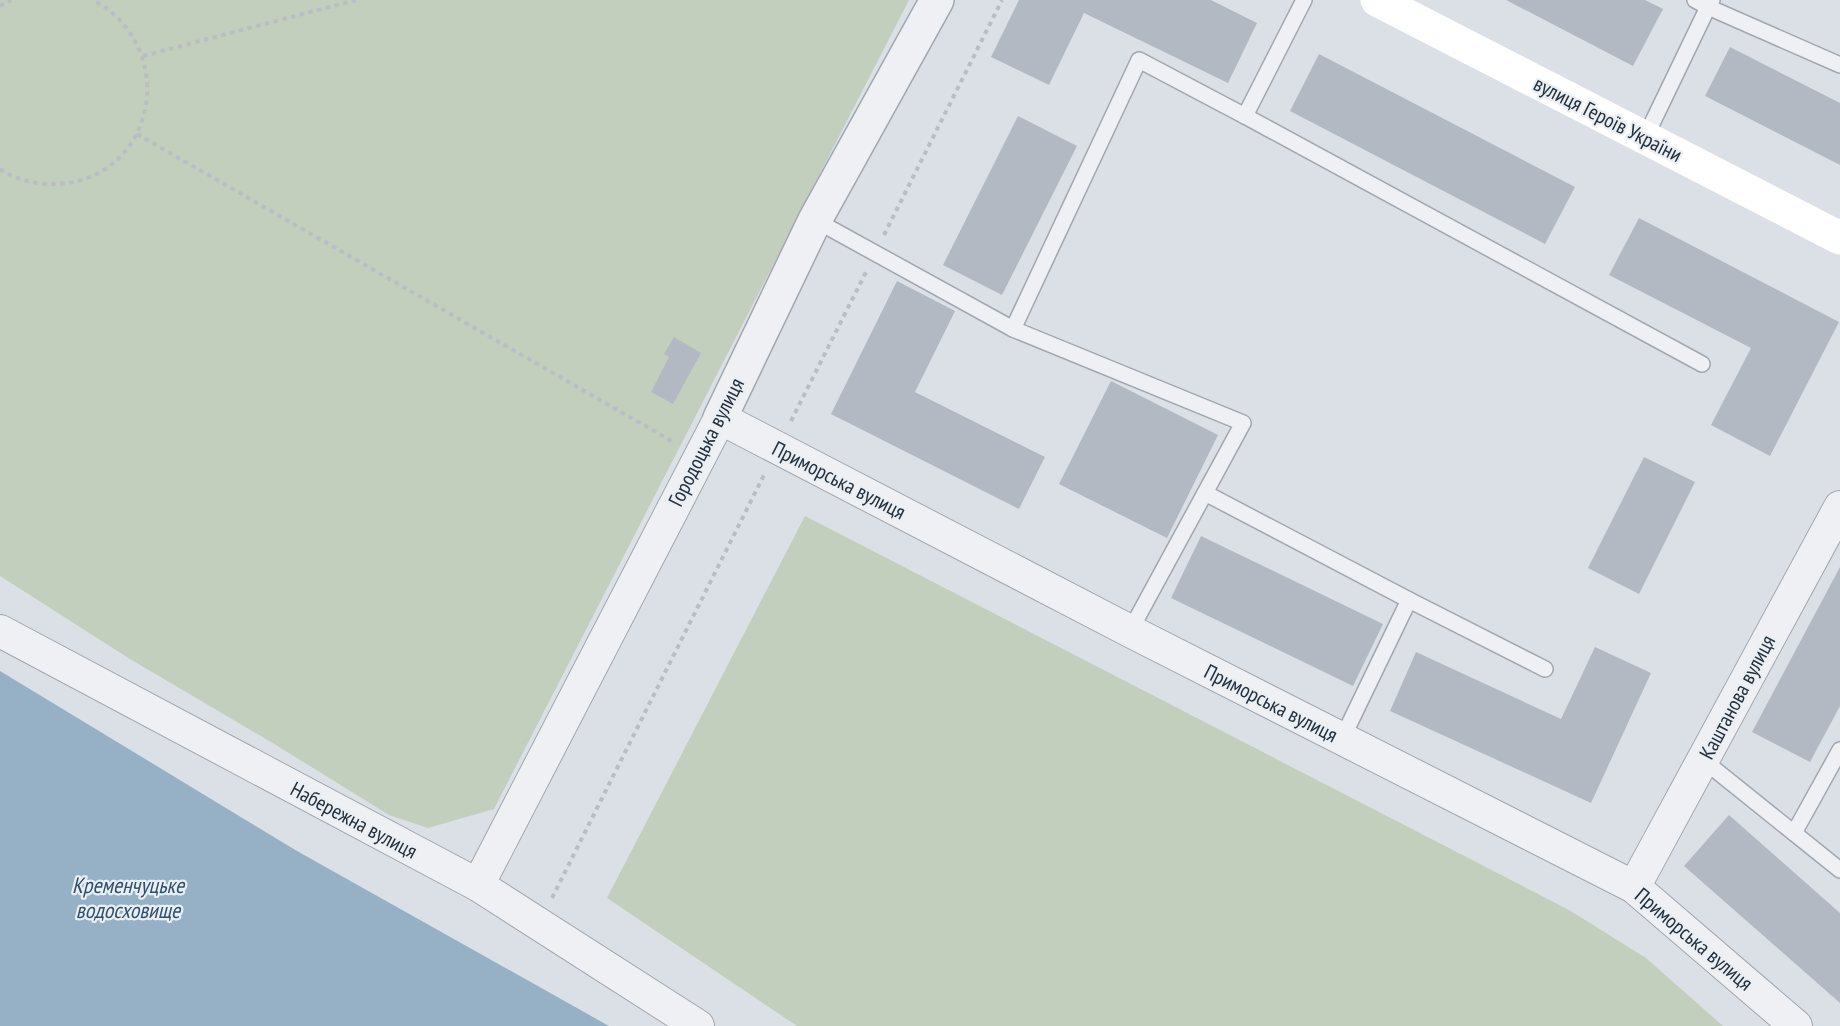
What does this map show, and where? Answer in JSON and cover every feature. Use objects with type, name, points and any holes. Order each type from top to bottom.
[{"type":"main road","name":"вулиця Героїв України","points":[[1377,0],[1840,238]]},
{"type":"street","name":"Городоцька вулиця","points":[[477,885],[720,418],[815,220],[937,0]]},
{"type":"street","name":"Приморська вулиця","points":[[720,418],[1130,631],[1634,887],[1796,1026]]},
{"type":"street","name":"Каштанова вулиця","points":[[1634,887],[1840,507]]},
{"type":"street","name":"Набережна вулиця","points":[[0,631],[477,885],[698,1026]]},
{"type":"lane","points":[[1245,116],[1304,0]]},
{"type":"lane","points":[[1645,138],[1705,2],[1840,65]]},
{"type":"lane","points":[[1013,329],[1139,60],[1702,364]]},
{"type":"lane","points":[[815,220],[1013,329],[1243,423],[1130,631]]},
{"type":"lane","points":[[1205,493],[1545,669]]},
{"type":"lane","points":[[1342,739],[1409,600]]},
{"type":"lane","points":[[1794,833],[1840,750]]},
{"type":"lane","points":[[1703,760],[1840,870]]},
{"type":"path","points":[[0,6],[11,0]]},
{"type":"path","points":[[0,169],[23,180],[42,184],[61,184],[79,180],[97,173],[112,163],[126,150],[136,134],[145,111],[148,87],[143,56],[135,38],[124,23],[110,10],[93,0]]},
{"type":"path","points":[[143,56],[356,0]]},
{"type":"path","points":[[136,134],[700,457]]},
{"type":"green space","points":[[0,0],[909,0],[494,809],[428,828],[389,815],[130,659],[0,576]]},
{"type":"green space","points":[[805,516],[1569,910],[1646,958],[1723,1026],[797,1026],[607,898]]},
{"type":"water","name":"Кременчуцьке водосховище","points":[[0,671],[297,851],[609,1026],[0,1026]]},
{"type":"building","points":[[1019,0],[1211,0],[1257,23],[1228,83],[1084,13],[1049,85],[991,57]]},
{"type":"building","points":[[1506,0],[1645,0],[1663,9],[1633,66]]},
{"type":"building","points":[[1730,47],[1840,103],[1840,165],[1705,96]]},
{"type":"building","points":[[1319,54],[1575,187],[1545,244],[1290,111]]},
{"type":"building","points":[[1018,116],[1077,146],[1002,295],[943,265]]},
{"type":"building","points":[[1639,218],[1839,322],[1770,456],[1711,425],[1751,348],[1609,275]]},
{"type":"building","points":[[897,281],[955,311],[915,392],[1045,457],[1019,509],[831,414]]},
{"type":"building","points":[[674,337],[701,353],[673,404],[651,392],[669,357],[664,354]]},
{"type":"building","points":[[1111,381],[1218,435],[1167,538],[1059,484]]},
{"type":"building","points":[[1644,457],[1695,482],[1639,594],[1588,568]]},
{"type":"building","points":[[1201,536],[1383,624],[1353,686],[1171,598]]},
{"type":"building","points":[[1840,567],[1840,706],[1810,762],[1752,732]]},
{"type":"building","points":[[1595,647],[1651,673],[1591,803],[1390,711],[1416,652],[1561,719]]},
{"type":"building","points":[[1729,815],[1840,913],[1840,1003],[1684,866]]}]
